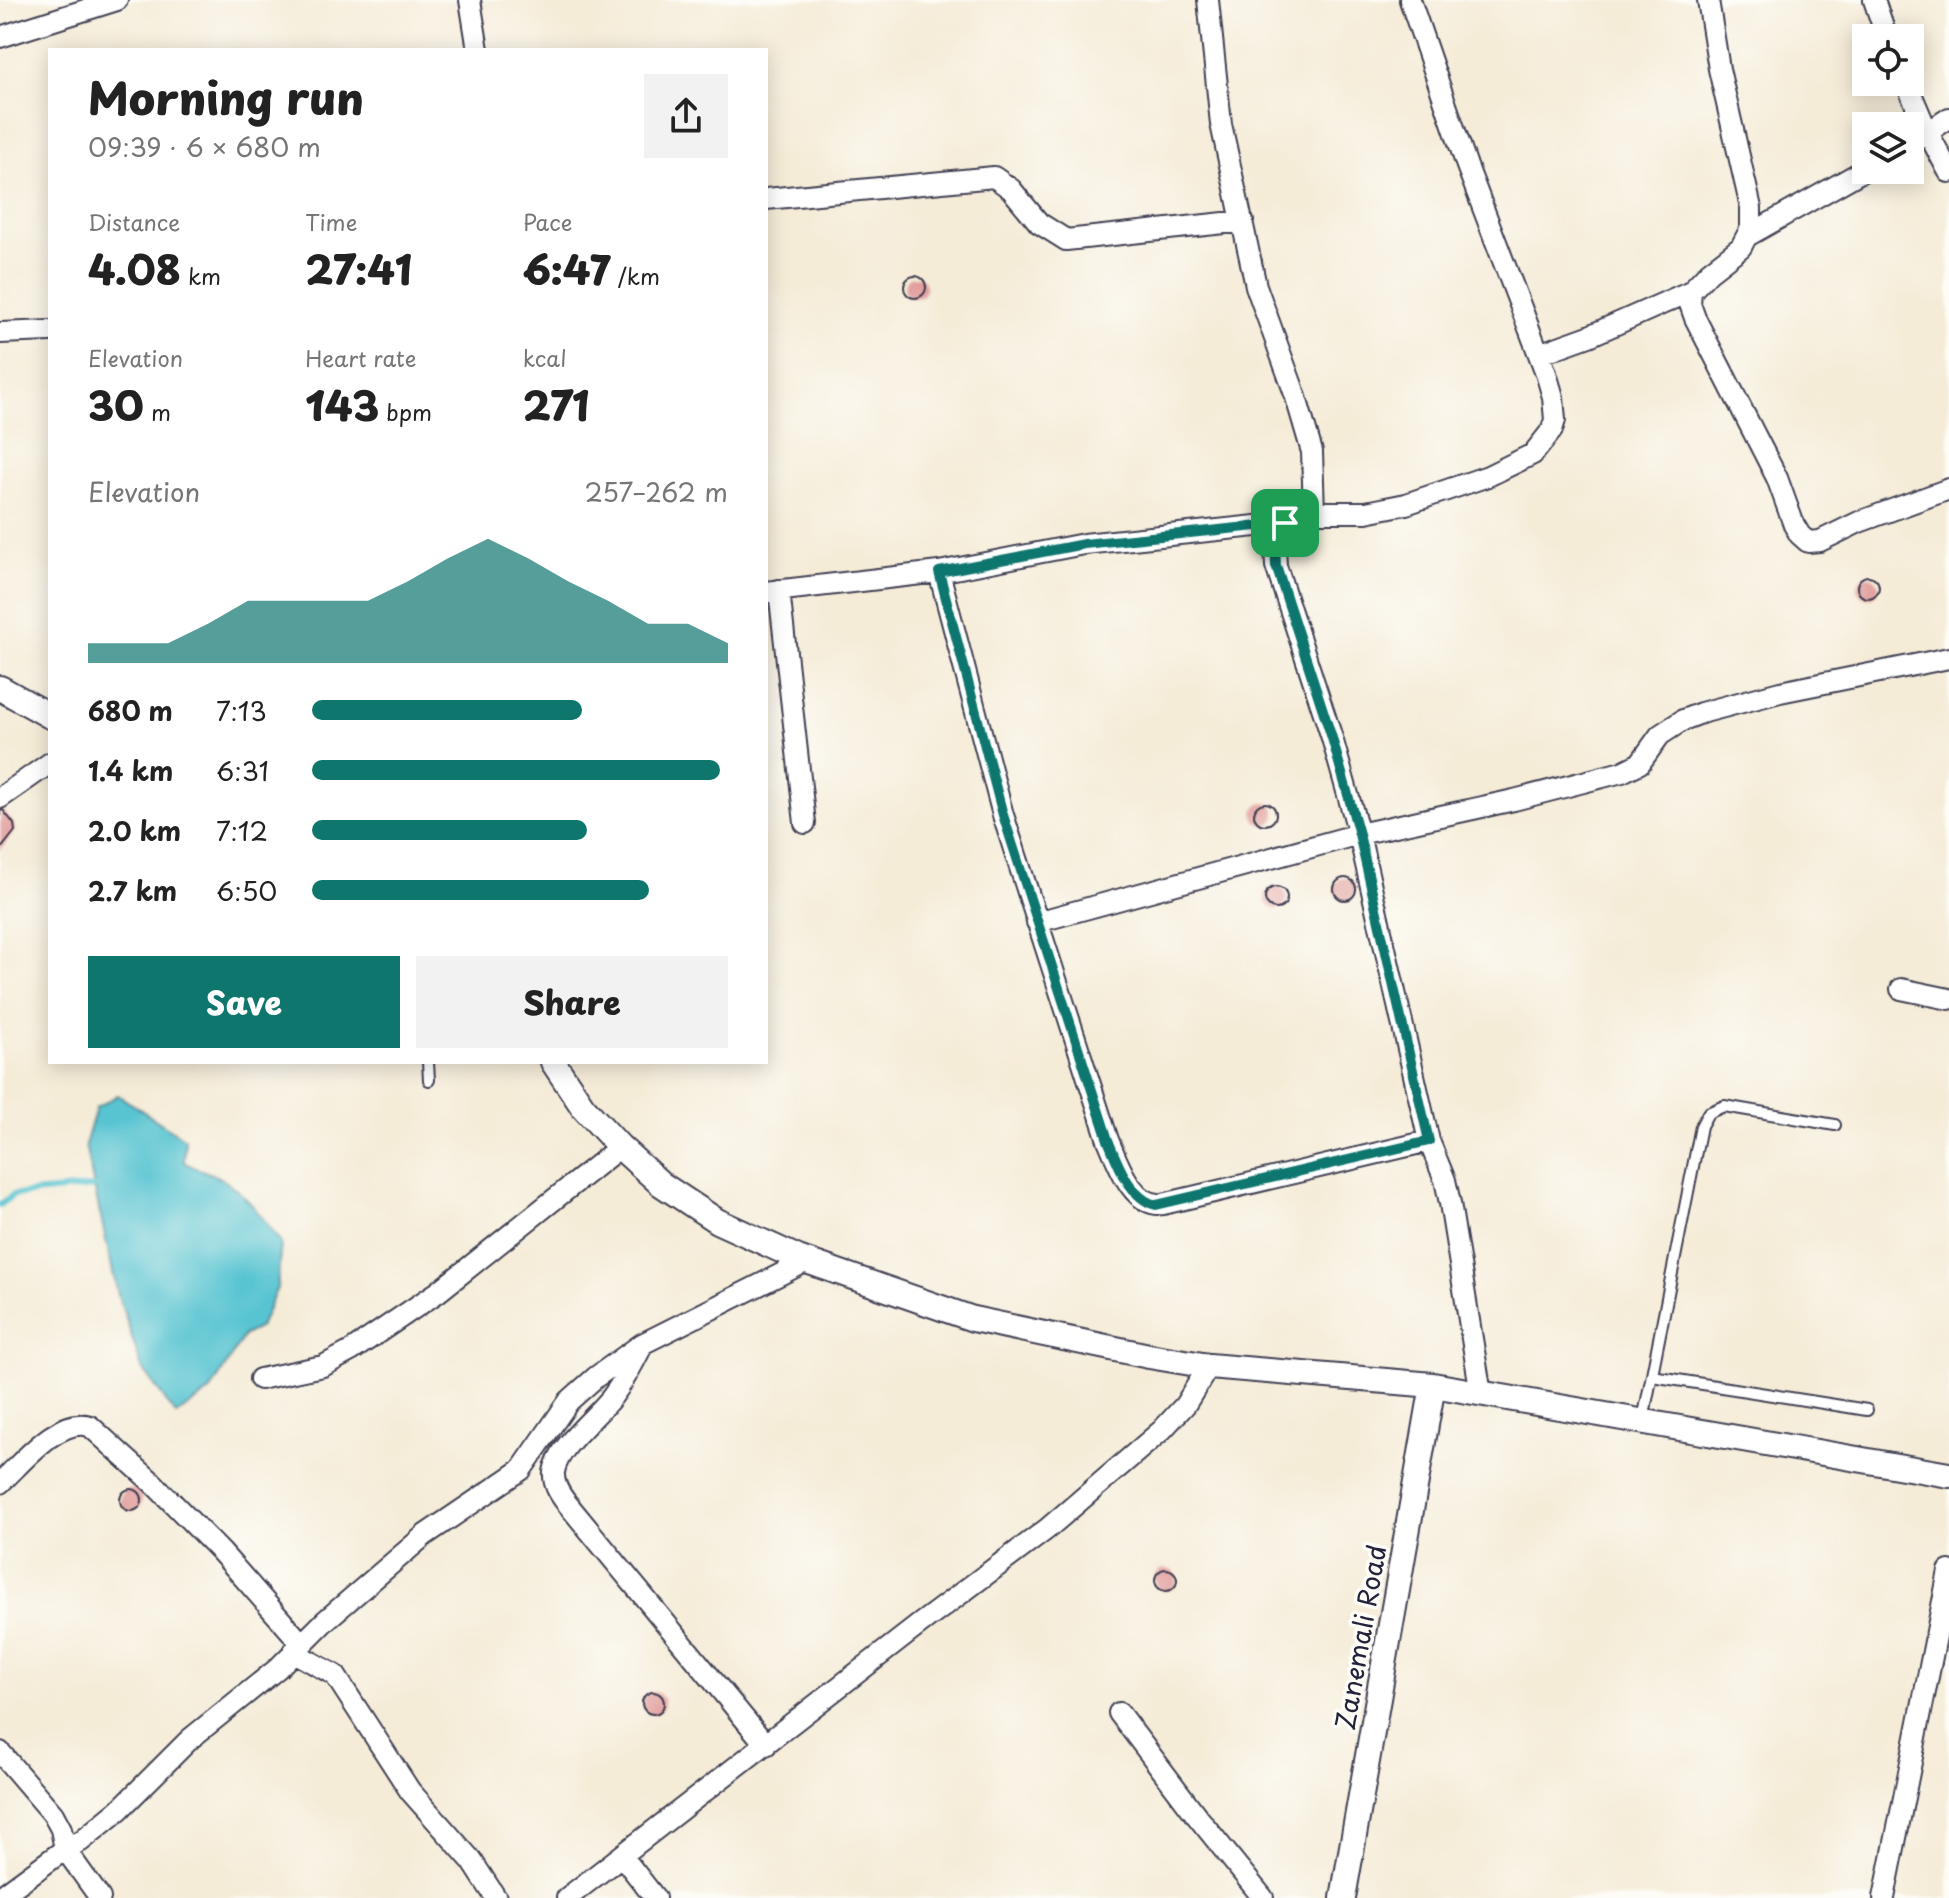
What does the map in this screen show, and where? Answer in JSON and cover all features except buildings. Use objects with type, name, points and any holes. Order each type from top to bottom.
[{"type":"street","points":[[0,37],[93,3],[117,0]]},
{"type":"street","points":[[470,0],[478,48]]},
{"type":"street","points":[[1208,0],[1221,124],[1256,286],[1295,394],[1312,452],[1314,512]]},
{"type":"street","points":[[805,823],[772,591],[939,572],[1084,544],[1285,523],[1314,512],[1356,513],[1406,504],[1488,476],[1533,454],[1552,430],[1555,420],[1553,397],[1539,354],[1467,166],[1410,0]]},
{"type":"street","points":[[1539,354],[1589,336],[1691,291],[1741,247],[1749,235],[1751,208],[1719,69],[1708,0]]},
{"type":"street","points":[[1874,0],[1882,24]]},
{"type":"street","points":[[1912,96],[1949,172]]},
{"type":"street","points":[[1924,133],[1949,118]]},
{"type":"street","points":[[768,199],[994,177],[1011,189],[1039,223],[1066,240],[1243,221]]},
{"type":"street","points":[[1749,235],[1852,177]]},
{"type":"street","points":[[1691,291],[1690,304],[1695,318],[1777,478],[1794,525],[1804,539],[1808,542],[1820,541],[1859,522],[1949,489]]},
{"type":"street","points":[[0,333],[48,331]]},
{"type":"street","points":[[1285,523],[1275,545],[1276,566],[1332,738],[1359,834],[1429,1141],[1445,1180],[1481,1394]]},
{"type":"street","points":[[939,572],[1003,815],[1108,1140],[1129,1183],[1150,1204],[1163,1204],[1429,1141]]},
{"type":"street","points":[[1037,922],[1359,834],[1514,800],[1622,772],[1640,763],[1660,735],[1683,720],[1736,702],[1949,658]]},
{"type":"street","points":[[0,688],[48,715]]},
{"type":"street","points":[[0,798],[48,764]]},
{"type":"street","points":[[1901,989],[1949,999]]},
{"type":"street","points":[[554,1064],[583,1107],[620,1147],[661,1184],[717,1221],[807,1261],[973,1319],[1104,1348],[1209,1366],[1433,1385],[1949,1475]]},
{"type":"street","points":[[260,1379],[323,1366],[351,1351],[438,1292],[620,1147]]},
{"type":"street","points":[[0,1897],[65,1849],[81,1841],[119,1810],[190,1739],[277,1669],[425,1535],[521,1470],[554,1419],[577,1392],[642,1344],[807,1261]]},
{"type":"street","points":[[642,1344],[619,1387],[561,1456],[554,1480],[565,1501],[766,1745]]},
{"type":"street","points":[[567,1898],[1047,1529],[1162,1430],[1185,1405],[1209,1366]]},
{"type":"street","name":"Zanemali Road","points":[[1343,1898],[1433,1385]]},
{"type":"street","points":[[0,1483],[51,1435],[64,1427],[81,1423],[90,1426],[153,1483],[222,1553],[297,1648],[335,1675],[410,1791],[472,1861],[496,1898]]},
{"type":"street","points":[[1884,1898],[1949,1571]]},
{"type":"street","points":[[1119,1713],[1263,1898]]},
{"type":"street","points":[[0,1752],[53,1814],[61,1829],[65,1849],[100,1898]]},
{"type":"street","points":[[622,1856],[655,1898]]},
{"type":"lane","points":[[428,1064],[429,1080]]},
{"type":"lane","points":[[1643,1420],[1701,1126],[1708,1113],[1724,1106],[1835,1125]]},
{"type":"lane","points":[[1652,1376],[1867,1410]]},
{"type":"water","points":[[118,1095],[185,1139],[184,1162],[234,1187],[256,1209],[281,1243],[277,1288],[260,1327],[244,1335],[210,1392],[176,1415],[142,1368],[118,1295],[85,1145],[96,1108]]},
{"type":"waterway","points":[[0,1205],[13,1195],[93,1187]]},
{"type":"route","points":[[1285,523],[1275,545],[1276,566],[1332,738],[1359,834],[1429,1141],[1163,1204],[1150,1204],[1144,1201],[1119,1167],[1063,1006],[1003,815],[939,572],[1084,544],[1285,523]]}]
